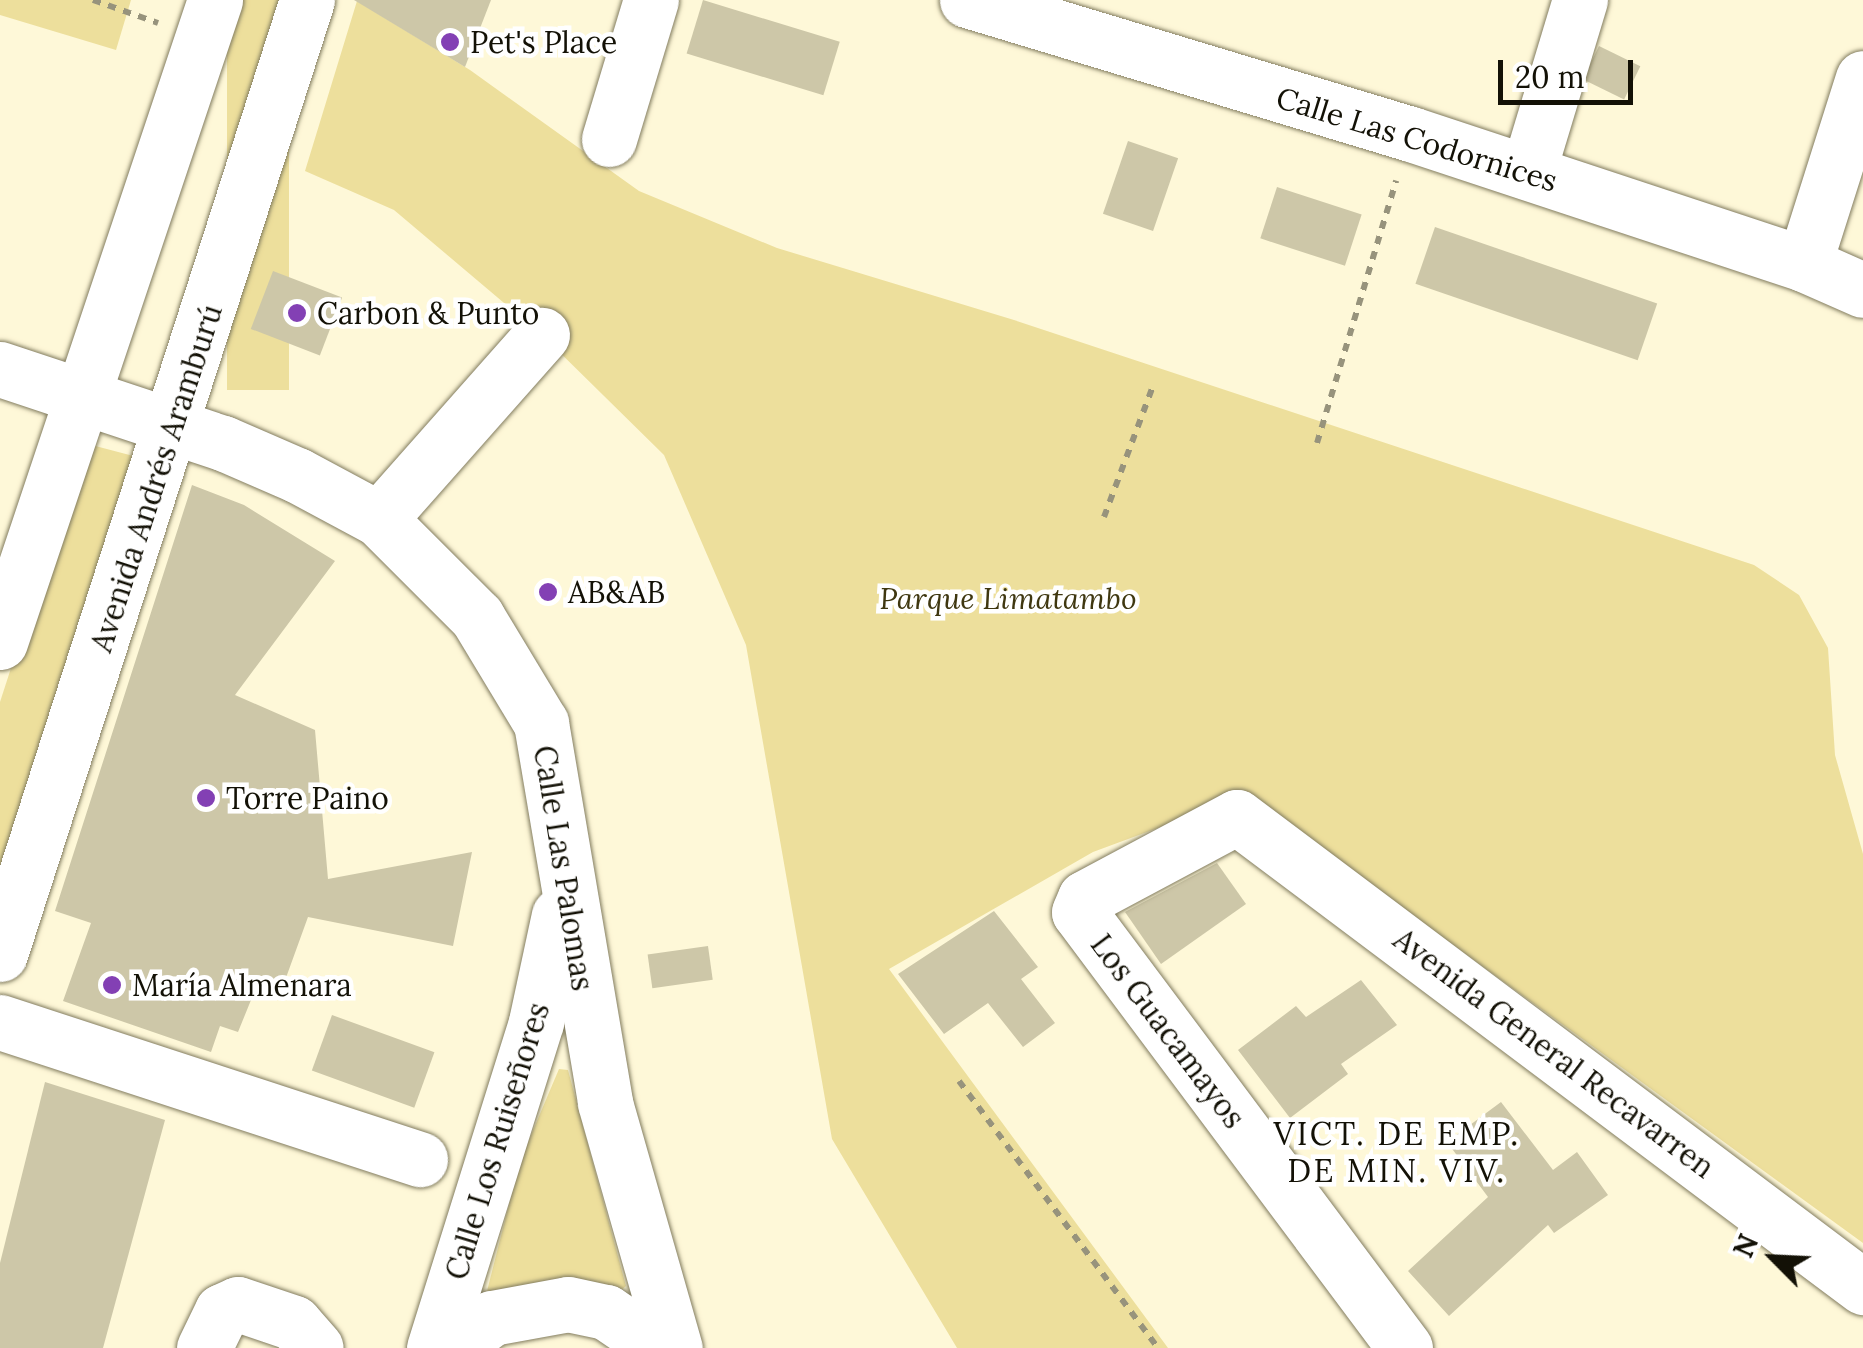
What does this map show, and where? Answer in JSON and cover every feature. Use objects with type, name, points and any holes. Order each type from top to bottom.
[{"type":"street","name":"Avenida Andrés Aramburú","points":[[0,954],[174,427],[308,0]]},
{"type":"street","points":[[609,139],[652,0]]},
{"type":"street","name":"Calle Las Codornices","points":[[967,0],[1528,172],[1804,264],[1863,290]]},
{"type":"street","points":[[1528,172],[1580,0]]},
{"type":"street","points":[[0,642],[208,20]]},
{"type":"street","points":[[1804,264],[1863,78]]},
{"type":"street","points":[[378,519],[542,335]]},
{"type":"street","name":"Calle Las Palomas","points":[[0,368],[174,427],[297,476],[378,519],[478,616],[523,687],[549,754],[605,1103],[626,1194],[675,1348]]},
{"type":"street","name":"Los Guacamayos","points":[[1244,820],[1237,817],[1079,904],[1404,1348]]},
{"type":"street","name":"Avenida General Recavarren","points":[[1244,820],[1863,1287]]},
{"type":"street","name":"Calle Los Ruiseñores","points":[[434,1348],[536,1022],[568,873]]},
{"type":"street","points":[[0,1022],[420,1159]]},
{"type":"street","points":[[204,1348],[222,1311],[238,1304],[294,1323],[316,1348]]},
{"type":"street","points":[[452,1348],[492,1318],[568,1304],[606,1312],[659,1348]]},
{"type":"path","points":[[93,0],[208,20]]},
{"type":"path","points":[[1317,443],[1410,134]]},
{"type":"path","points":[[1104,517],[1154,386]]},
{"type":"path","points":[[959,1081],[1158,1348]]},
{"type":"green space","points":[[0,0],[131,0],[116,50],[0,15]]},
{"type":"green space","points":[[227,0],[289,0],[289,390],[227,390]]},
{"type":"green space","name":"Parque Limatambo","points":[[357,1],[470,70],[639,191],[777,248],[1014,320],[1754,565],[1799,595],[1828,648],[1835,755],[1863,854],[1863,1243],[1247,795],[1093,852],[889,969],[1168,1348],[957,1348],[832,1139],[746,645],[664,455],[542,335],[394,210],[305,171]]},
{"type":"green space","points":[[84,443],[141,458],[0,891],[0,702]]},
{"type":"green space","points":[[559,1069],[568,1070],[626,1286],[619,1292],[484,1303],[520,1161]]},
{"type":"building","name":"Pet's Place","points":[[354,0],[491,0],[465,67]]},
{"type":"building","points":[[703,0],[840,42],[823,95],[687,54]]},
{"type":"building","points":[[1599,46],[1640,66],[1624,99],[1583,79]]},
{"type":"building","points":[[1128,141],[1178,158],[1153,231],[1103,214]]},
{"type":"building","points":[[1277,187],[1362,215],[1345,266],[1260,238]]},
{"type":"building","points":[[1435,227],[1657,304],[1638,360],[1415,284]]},
{"type":"building","name":"Carbon & Punto","points":[[273,271],[342,298],[320,355],[251,329]]},
{"type":"building","points":[[192,485],[244,505],[335,561],[235,695],[315,730],[328,879],[472,852],[453,946],[308,917],[283,986],[260,978],[238,1032],[220,1026],[211,1052],[63,1001],[91,923],[55,911]]},
{"type":"building","points":[[1217,863],[1246,904],[1161,964],[1125,912]]},
{"type":"building","points":[[994,911],[1038,967],[1021,979],[1055,1023],[1023,1047],[988,1003],[944,1034],[898,974]]},
{"type":"building","points":[[708,946],[713,980],[652,988],[648,954]]},
{"type":"building","points":[[1361,980],[1397,1025],[1341,1064],[1348,1074],[1290,1118],[1238,1050],[1296,1006],[1306,1017]]},
{"type":"building","points":[[332,1015],[434,1052],[414,1108],[312,1070]]},
{"type":"building","points":[[45,1082],[165,1120],[103,1348],[0,1348],[0,1263]]},
{"type":"building","points":[[1501,1102],[1553,1170],[1577,1152],[1608,1195],[1554,1233],[1548,1225],[1449,1316],[1408,1271],[1488,1197],[1447,1142]]},
{"type":"place","name":"Pet's Place","points":[[450,42]]},
{"type":"place","name":"Carbon & Punto","points":[[297,313]]},
{"type":"place","name":"AB&AB","points":[[548,592]]},
{"type":"place","name":"Torre Paino","points":[[206,798]]},
{"type":"place","name":"María Almenara","points":[[112,985]]},
{"type":"district","name":"VICT. DE EMP. DE MIN. VIV.","points":[[1397,1154]]}]
